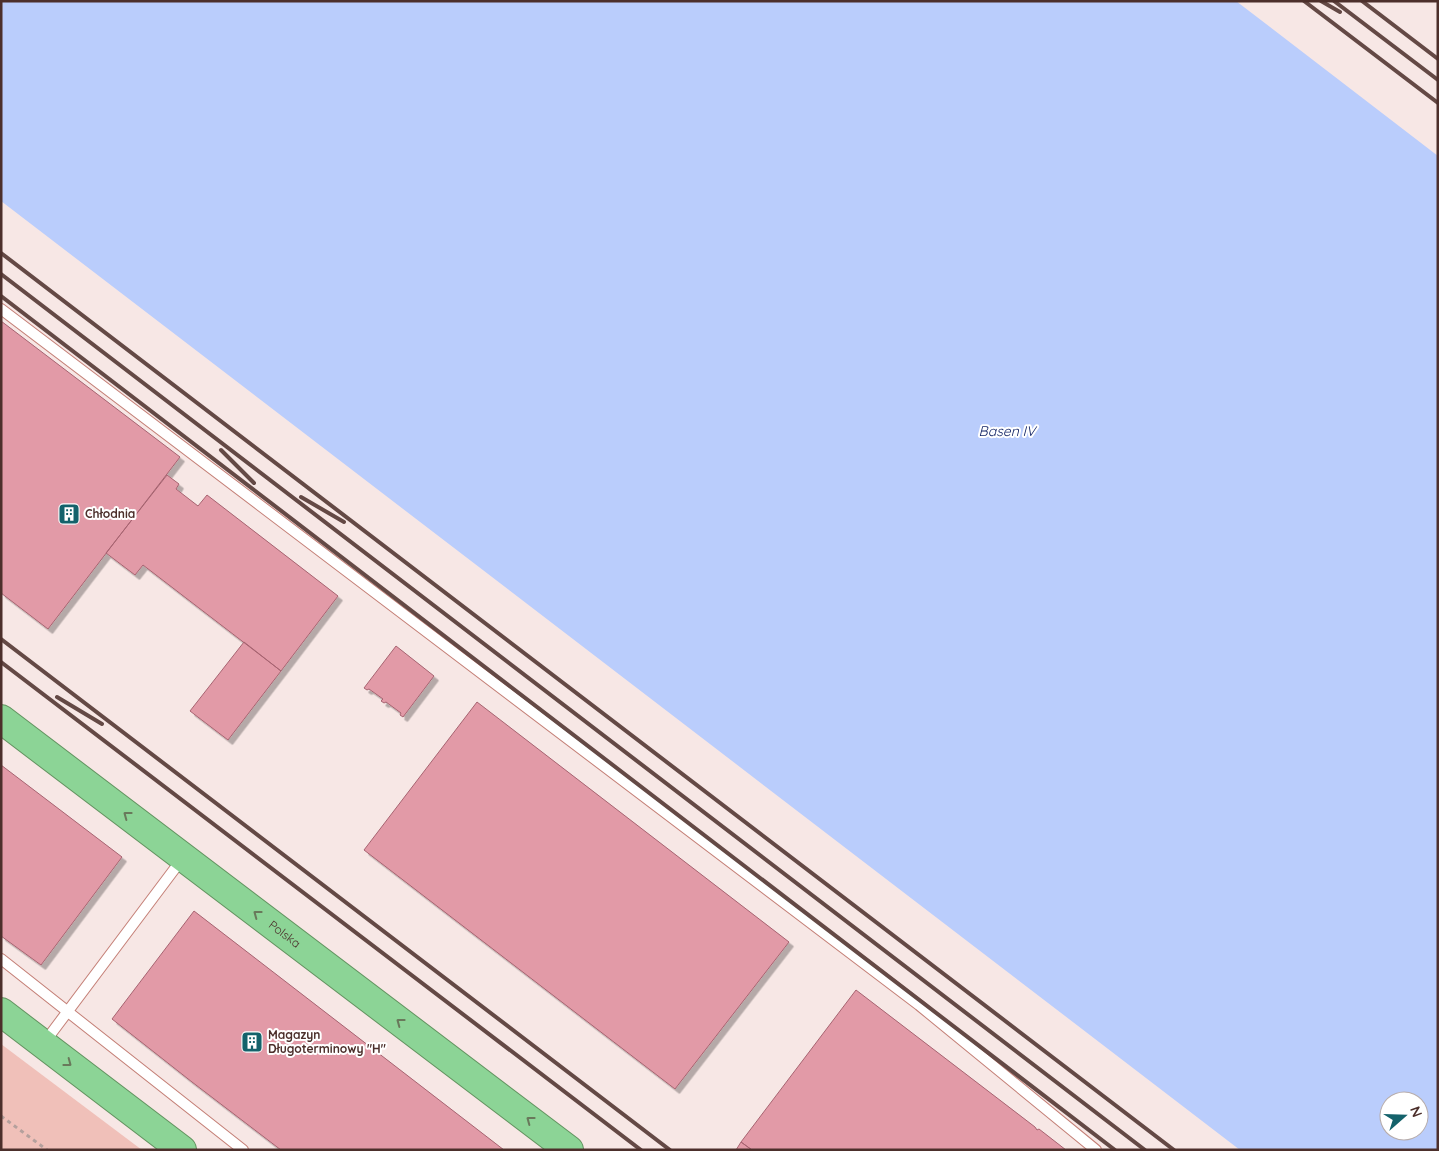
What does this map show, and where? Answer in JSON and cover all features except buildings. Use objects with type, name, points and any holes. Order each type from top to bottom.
[{"type":"highway","name":"Polska","points":[[1,719],[569,1150]]},
{"type":"highway","points":[[1,1012],[182,1150]]},
{"type":"lane","points":[[1,309],[919,1005],[1096,1150]]},
{"type":"lane","points":[[43,1044],[183,858]]},
{"type":"lane","points":[[1,959],[243,1150]]},
{"type":"path","points":[[1,1116],[47,1150]]},
{"type":"shaded area","points":[[1,1044],[142,1150],[4,1150],[1,1148]]},
{"type":"water","name":"Basen IV","points":[[1,1],[1236,1],[1438,156],[1438,1150],[1240,1150],[1,201]]},
{"type":"railway","points":[[1304,1],[1438,103]]},
{"type":"railway","points":[[1321,1],[1340,12]]},
{"type":"railway","points":[[1334,1],[1438,80]]},
{"type":"railway","points":[[1362,1],[1438,59]]},
{"type":"railway","points":[[1,253],[1174,1150]]},
{"type":"railway","points":[[1,274],[1145,1150]]},
{"type":"railway","points":[[1,296],[1115,1150]]},
{"type":"railway","points":[[221,450],[254,483]]},
{"type":"railway","points":[[301,497],[344,522]]},
{"type":"railway","points":[[1,639],[670,1150]]},
{"type":"railway","points":[[1,662],[641,1150]]},
{"type":"railway","points":[[57,697],[102,724]]},
{"type":"place","name":"Chłodnia","points":[[69,514]]},
{"type":"place","name":"Magazyn Długoterminowy \"H\"","points":[[252,1042]]}]
